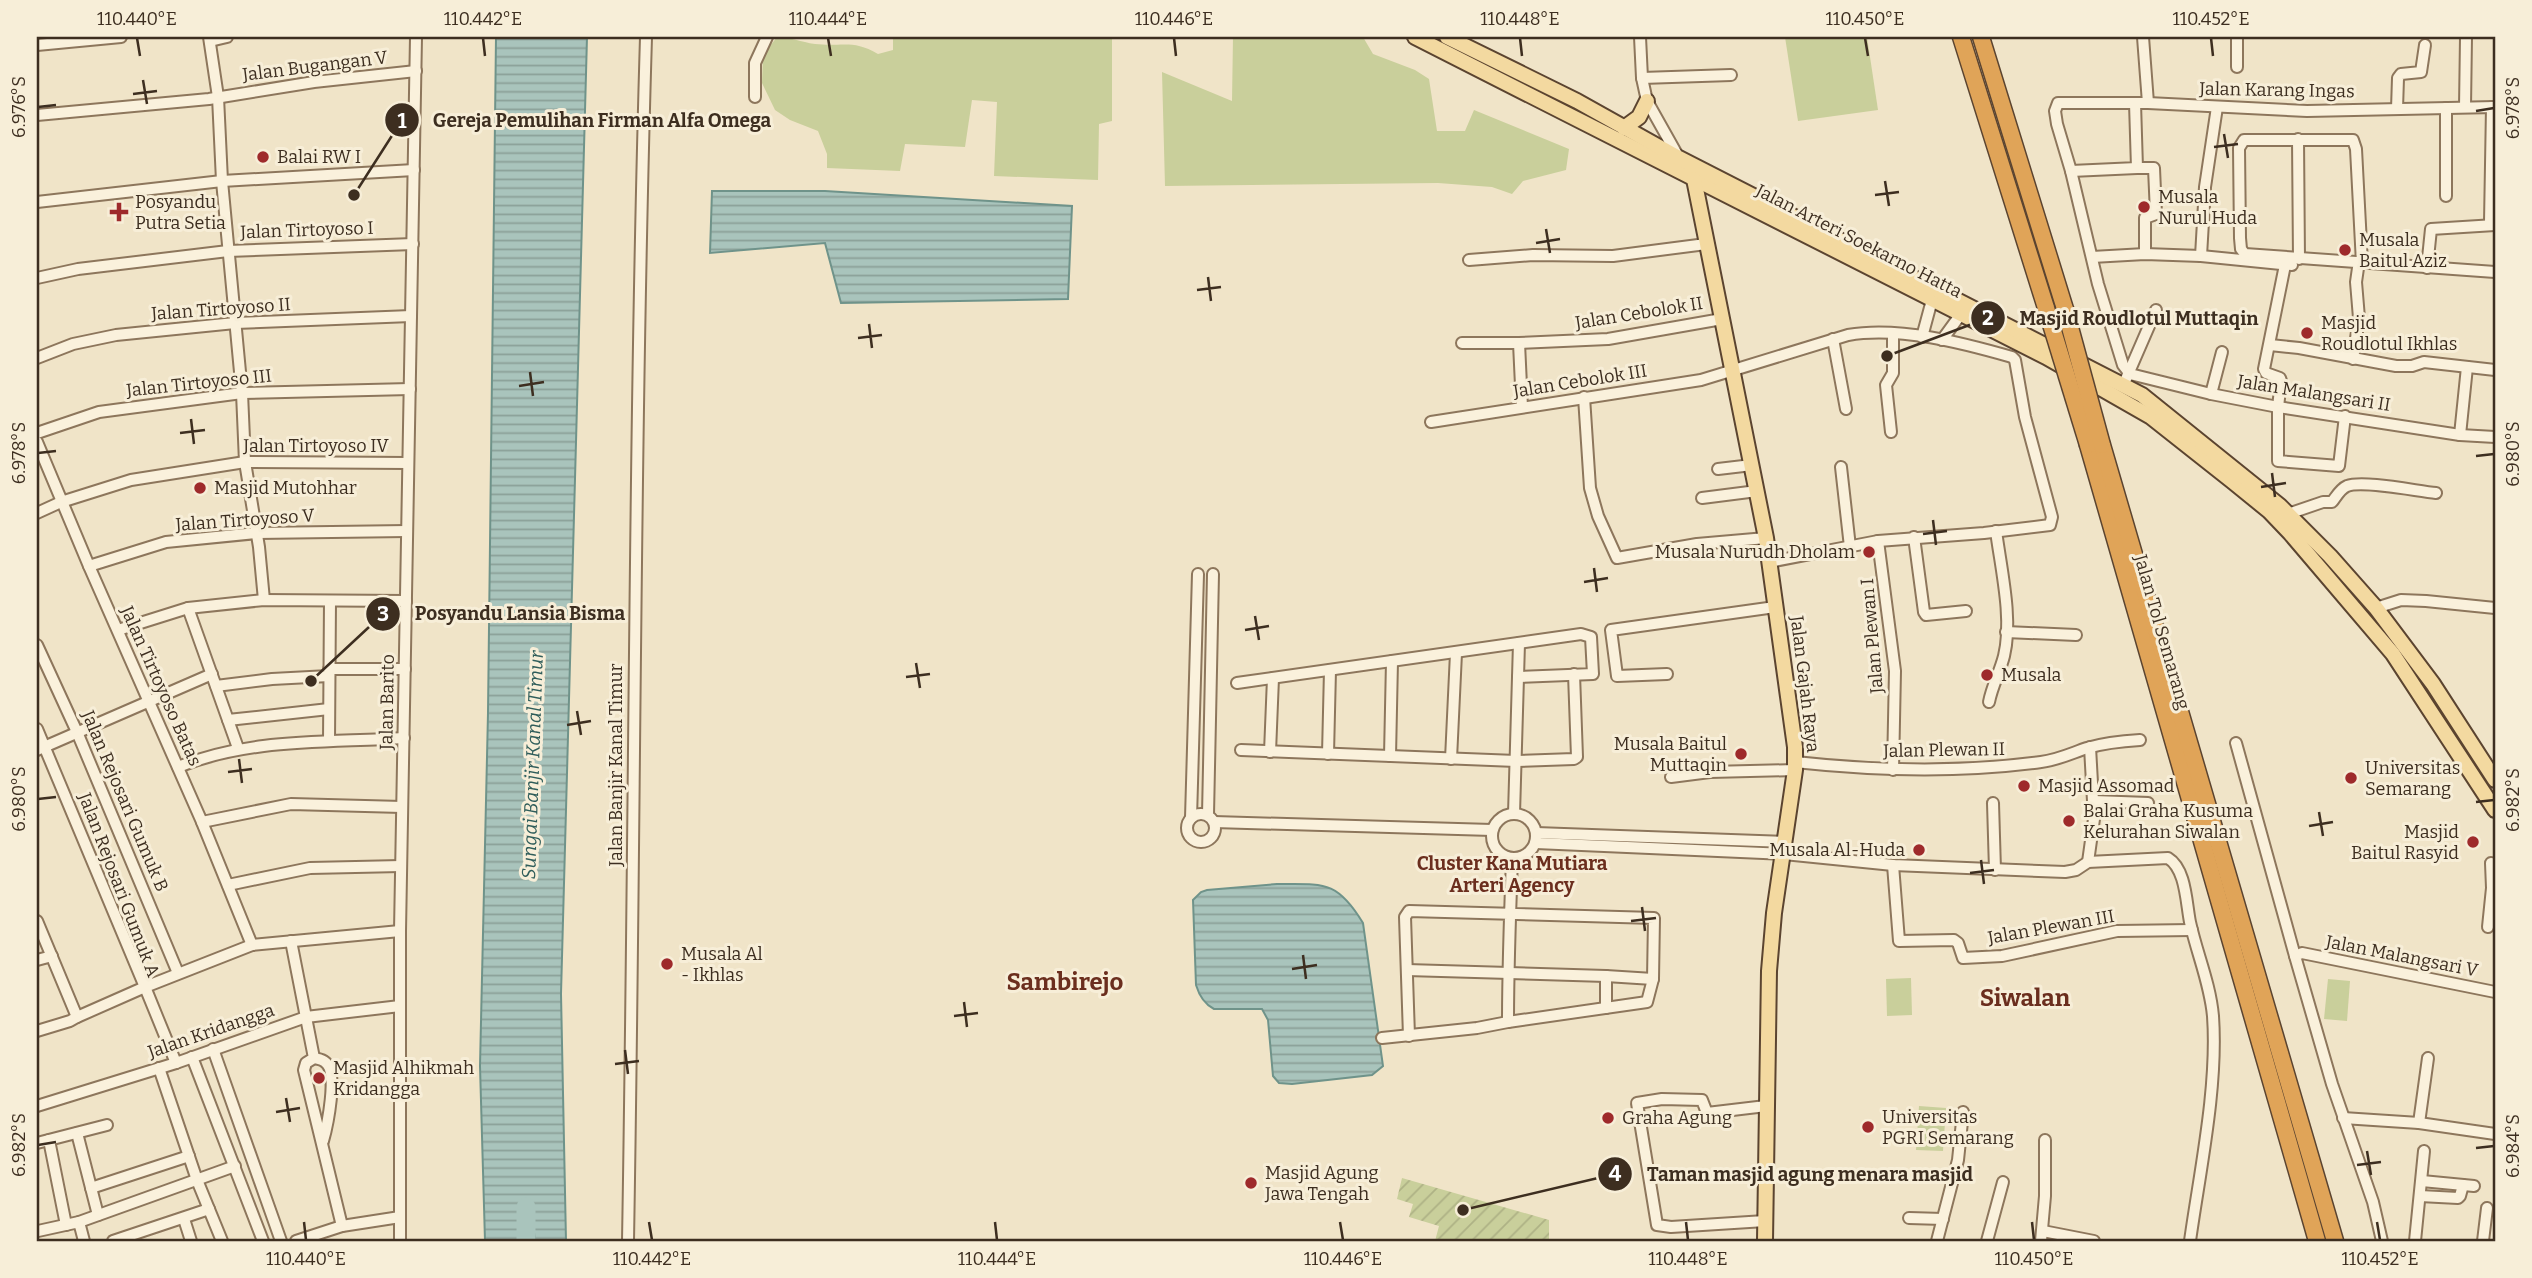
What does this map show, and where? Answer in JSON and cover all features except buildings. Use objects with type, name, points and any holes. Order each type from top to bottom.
[{"type":"highway","name":"Jalan Tol Semarang","points":[[1962,37],[2046,309],[2095,445],[2335,1241]]},
{"type":"highway","name":"Jalan Tol Semarang","points":[[1981,37],[2065,309],[2095,445],[2317,1241]]},
{"type":"main road","name":"Jalan Arteri Soekarno Hatta","points":[[1415,37],[1961,314],[2118,396],[2151,417],[2269,512],[2290,533],[2393,654],[2495,810]]},
{"type":"main road","name":"Jalan Arteri Soekarno Hatta","points":[[1447,37],[1577,101],[1679,158],[2127,379],[2142,395],[2288,514],[2330,556],[2376,607],[2433,684],[2495,780]]},
{"type":"main road","points":[[1624,128],[1639,117],[1647,101]]},
{"type":"main road","name":"Jalan Gajah Raya","points":[[1694,179],[1766,538],[1795,766],[1774,912],[1769,971],[1765,1241]]},
{"type":"street","points":[[37,45],[121,37]]},
{"type":"street","points":[[227,37],[210,39],[218,97],[222,181],[242,393],[245,462],[257,533],[264,600]]},
{"type":"street","name":"Jalan Barito","points":[[400,1241],[400,931],[416,37]]},
{"type":"street","name":"Jalan Banjir Kanal Timur","points":[[628,1241],[634,918],[634,669],[646,37]]},
{"type":"street","points":[[755,97],[755,63],[767,37]]},
{"type":"street","points":[[1640,37],[1642,78],[1647,101],[1694,179]]},
{"type":"street","points":[[2143,37],[2148,103]]},
{"type":"street","points":[[2237,37],[2237,67]]},
{"type":"street","points":[[2465,107],[2466,37]]},
{"type":"street","points":[[2397,109],[2399,78],[2401,74],[2421,72],[2425,45]]},
{"type":"street","name":"Jalan Bugangan V","points":[[37,115],[218,97],[314,82],[416,71]]},
{"type":"street","points":[[1642,78],[1731,75]]},
{"type":"street","name":"Jalan Karang Ingas","points":[[2071,171],[2057,124],[2055,111],[2058,103],[2148,103],[2307,111],[2494,107]]},
{"type":"street","points":[[2135,103],[2137,168]]},
{"type":"street","points":[[2201,257],[2205,187],[2217,107]]},
{"type":"street","points":[[2427,268],[2431,229],[2493,224],[2494,107]]},
{"type":"street","points":[[2446,108],[2446,196]]},
{"type":"street","points":[[2298,139],[2299,259]]},
{"type":"street","points":[[2353,359],[2359,318],[2357,282],[2360,265],[2353,139],[2244,140],[2241,143],[2240,238],[2241,249],[2245,254],[2360,265],[2398,271]]},
{"type":"street","points":[[2127,379],[2071,171],[2154,168],[2155,214],[2145,218],[2145,254]]},
{"type":"street","points":[[37,201],[222,181],[414,170]]},
{"type":"street","name":"Jalan Tirtoyoso I","points":[[37,278],[78,270],[228,251],[413,244]]},
{"type":"street","points":[[1469,260],[1533,255],[1613,256],[1706,244]]},
{"type":"street","points":[[2092,257],[2145,254],[2285,265],[2360,265],[2495,272]]},
{"type":"street","points":[[2285,265],[2264,369],[2266,373],[2280,378],[2281,381],[2278,461],[2339,466],[2345,416]]},
{"type":"street","points":[[1922,337],[1932,300]]},
{"type":"street","points":[[2127,379],[2156,310]]},
{"type":"street","points":[[1942,340],[1961,314]]},
{"type":"street","name":"Jalan Tirtoyoso II","points":[[37,358],[94,339],[235,323],[411,316]]},
{"type":"street","name":"Jalan Cebolok II","points":[[1462,343],[1608,339],[1722,319]]},
{"type":"street","name":"Jalan Cebolok III","points":[[1432,422],[1681,384],[1833,339],[1868,332],[1976,346],[2012,357],[2016,362],[2025,417],[2052,520],[2048,525],[1996,531]]},
{"type":"street","points":[[1891,432],[1886,385],[1893,373],[1893,334]]},
{"type":"street","points":[[1833,339],[1846,409]]},
{"type":"street","points":[[1519,343],[1522,407]]},
{"type":"street","points":[[2270,345],[2396,366],[2412,366],[2424,362],[2495,370]]},
{"type":"street","points":[[2211,394],[2222,352]]},
{"type":"street","points":[[2460,435],[2466,367]]},
{"type":"street","name":"Jalan Malangsari II","points":[[2127,379],[2278,407],[2460,435],[2495,437]]},
{"type":"street","name":"Jalan Tirtoyoso III","points":[[37,433],[99,412],[242,393],[410,388]]},
{"type":"street","points":[[1584,397],[1590,488],[1598,516],[1618,558],[1697,544],[1766,538]]},
{"type":"street","name":"Jalan Tirtoyoso Batas","points":[[37,442],[89,566],[150,700],[252,945]]},
{"type":"street","name":"Jalan Tirtoyoso IV","points":[[37,513],[61,502],[140,478],[245,462],[408,463]]},
{"type":"street","points":[[1718,469],[1752,465]]},
{"type":"street","points":[[1841,467],[1850,547]]},
{"type":"street","points":[[2288,514],[2323,502],[2332,502],[2340,490],[2348,485],[2382,486],[2435,493]]},
{"type":"street","points":[[1702,498],[1757,491]]},
{"type":"street","name":"Jalan Tirtoyoso V","points":[[89,566],[155,545],[257,533],[407,531]]},
{"type":"street","points":[[1769,562],[1878,541],[1996,531],[2006,607],[2006,632],[2004,657],[1989,702]]},
{"type":"street","points":[[1914,537],[1926,615],[1966,611]]},
{"type":"street","name":"Jalan Plewan I","points":[[1878,541],[1895,671],[1893,770]]},
{"type":"street","points":[[1198,574],[1191,818],[1187,825],[1188,834],[1199,842],[1211,838],[1215,830],[1211,819],[1213,574]]},
{"type":"street","points":[[118,630],[188,608],[264,600],[406,601]]},
{"type":"street","points":[[2376,607],[2400,600],[2426,600],[2495,608]]},
{"type":"street","points":[[329,741],[330,601]]},
{"type":"street","points":[[1667,674],[1617,676],[1611,630],[1775,607]]},
{"type":"street","points":[[188,608],[238,748]]},
{"type":"street","points":[[2006,632],[2076,635]]},
{"type":"street","points":[[1237,683],[1581,634],[1591,637],[1593,674],[1518,677]]},
{"type":"street","points":[[1514,814],[1520,643]]},
{"type":"street","name":"Jalan Rejosari Gumuk B","points":[[37,645],[77,732],[178,973]]},
{"type":"street","points":[[1451,759],[1456,653]]},
{"type":"street","points":[[1390,756],[1392,661]]},
{"type":"street","points":[[216,686],[329,672],[405,669]]},
{"type":"street","points":[[1328,754],[1330,670]]},
{"type":"street","points":[[41,748],[212,674]]},
{"type":"street","points":[[1241,750],[1516,761],[1577,757],[1574,674]]},
{"type":"street","points":[[1270,751],[1273,678]]},
{"type":"street","points":[[228,720],[329,709]]},
{"type":"street","name":"Jalan Rejosari Gumuk A","points":[[37,729],[41,748],[145,987],[70,1021],[37,1031]]},
{"type":"street","points":[[177,767],[238,748],[404,738]]},
{"type":"street","name":"Jalan Plewan II","points":[[1671,777],[1795,766],[1893,770],[1997,768],[2053,760],[2090,747],[2140,740]]},
{"type":"street","points":[[2236,743],[2343,1118],[2373,1202],[2382,1241]]},
{"type":"street","points":[[2088,862],[2094,802],[2090,747]]},
{"type":"street","points":[[2094,802],[2148,803]]},
{"type":"street","points":[[1993,803],[1995,870]]},
{"type":"street","points":[[202,822],[291,804],[402,807]]},
{"type":"street","points":[[1191,818],[1199,814],[1211,819],[1492,830]]},
{"type":"street","points":[[1514,814],[1529,819],[1536,838],[1527,855],[1512,859],[1495,849],[1492,830],[1500,818],[1514,814]]},
{"type":"street","points":[[1536,838],[1722,839],[1893,865],[1995,870],[2065,872],[2076,870],[2088,862],[2168,858],[2178,866],[2182,880],[2192,930],[2207,979],[2213,1018],[2211,1088],[2190,1241]]},
{"type":"street","points":[[1536,838],[1722,852],[1785,848]]},
{"type":"street","points":[[1722,839],[1722,852]]},
{"type":"street","points":[[1508,1022],[1512,859]]},
{"type":"street","points":[[2488,927],[2492,888],[2491,863]]},
{"type":"street","name":"Jalan Plewan III","points":[[1893,865],[1899,941],[1956,941],[1964,958],[2003,956],[2117,931],[2192,930]]},
{"type":"street","points":[[228,885],[310,868],[401,866]]},
{"type":"street","points":[[1382,1038],[1409,1036],[1477,1028],[1647,1002],[1653,979],[1654,918],[1409,911],[1405,917],[1409,1036]]},
{"type":"street","points":[[37,921],[77,1017]]},
{"type":"street","points":[[176,1063],[145,987],[252,945],[400,931]]},
{"type":"street","points":[[291,941],[314,1058]]},
{"type":"street","name":"Jalan Malangsari V","points":[[2298,954],[2495,992]]},
{"type":"street","points":[[37,960],[52,956]]},
{"type":"street","points":[[1407,970],[1653,979]]},
{"type":"street","points":[[1606,976],[1606,1008]]},
{"type":"street","name":"Jalan Kridangga","points":[[37,1106],[176,1063],[306,1017],[400,1006]]},
{"type":"street","points":[[213,1049],[281,1241]]},
{"type":"street","points":[[192,1057],[263,1241]]},
{"type":"street","points":[[314,1058],[328,1063],[331,1098],[322,1144]]},
{"type":"street","points":[[314,1058],[304,1066],[342,1226]]},
{"type":"street","points":[[2419,1123],[2428,1058]]},
{"type":"street","points":[[159,1068],[197,1180],[222,1241]]},
{"type":"street","points":[[312,1101],[331,1098]]},
{"type":"street","points":[[1765,1221],[1671,1227],[1657,1225],[1637,1103],[1662,1099],[1702,1100],[1707,1112],[1766,1106]]},
{"type":"street","points":[[1937,1241],[1958,1160],[1963,1112]]},
{"type":"street","points":[[2343,1118],[2419,1123],[2495,1134]]},
{"type":"street","points":[[37,1143],[107,1125]]},
{"type":"street","points":[[77,1133],[98,1215]]},
{"type":"street","points":[[49,1140],[66,1225]]},
{"type":"street","points":[[2045,1140],[2042,1236],[2094,1241]]},
{"type":"street","points":[[2415,1241],[2424,1152]]},
{"type":"street","points":[[91,1188],[189,1156]]},
{"type":"street","points":[[38,1232],[79,1222],[235,1166]]},
{"type":"street","points":[[2420,1196],[2458,1198],[2469,1185],[2422,1181]]},
{"type":"street","points":[[1987,1241],[2003,1182]]},
{"type":"street","points":[[114,1241],[143,1237],[209,1209]]},
{"type":"street","points":[[2483,1241],[2487,1209]]},
{"type":"street","points":[[296,1241],[342,1226],[400,1217]]},
{"type":"street","points":[[1909,1218],[1943,1219]]},
{"type":"street","points":[[184,1219],[191,1241]]},
{"type":"street","points":[[79,1222],[84,1241]]},
{"type":"green space","points":[[777,37],[815,44],[854,45],[878,54],[893,50],[893,39],[904,37],[1112,37],[1112,121],[1099,124],[1098,180],[994,176],[997,102],[972,100],[965,147],[905,144],[900,171],[827,168],[827,154],[818,131],[790,120],[775,110],[762,83],[763,55]]},
{"type":"green space","points":[[1233,37],[1363,37],[1373,54],[1415,70],[1429,79],[1437,131],[1465,131],[1474,110],[1569,149],[1566,170],[1523,181],[1512,194],[1492,187],[1438,183],[1165,186],[1162,72],[1232,101]]},
{"type":"green space","points":[[1785,37],[1867,37],[1878,110],[1798,121]]},
{"type":"green space","points":[[1911,978],[1912,1015],[1887,1016],[1886,979]]},
{"type":"green space","points":[[2328,979],[2350,981],[2347,1021],[2324,1019]]},
{"type":"green space","points":[[1919,1106],[1946,1108],[1943,1151],[1916,1150]]},
{"type":"green space","points":[[1402,1178],[1549,1220],[1549,1241],[1435,1241],[1439,1226],[1409,1217],[1413,1204],[1397,1199]]},
{"type":"water","points":[[496,37],[587,37],[561,994],[566,1241],[535,1241],[532,1215],[527,1212],[525,1241],[485,1241],[480,1066],[488,713]]},
{"type":"water","points":[[712,191],[825,191],[1072,206],[1068,299],[841,303],[825,243],[710,253]]},
{"type":"water","points":[[1277,884],[1328,887],[1345,899],[1363,923],[1383,1066],[1372,1075],[1292,1084],[1279,1083],[1273,1076],[1268,1020],[1262,1009],[1214,1009],[1205,1002],[1199,992],[1196,985],[1193,900],[1207,890]]},
{"type":"waterway","name":"Sungai Banjir Kanal Timur","points":[[526,1207],[526,1241]]},
{"type":"place","name":"Balai RW I","points":[[263,157]]},
{"type":"place","name":"Gereja Pemulihan Firman Alfa Omega","points":[[354,195]]},
{"type":"place","name":"Musala Nurul Huda","points":[[2144,207]]},
{"type":"place","name":"Posyandu Putra Setia","points":[[119,212]]},
{"type":"place","name":"Musala Baitul Aziz","points":[[2345,250]]},
{"type":"place","name":"Masjid Roudlotul Ikhlas","points":[[2307,333]]},
{"type":"place","name":"Masjid Roudlotul Muttaqin","points":[[1887,356]]},
{"type":"place","name":"Masjid Mutohhar","points":[[200,488]]},
{"type":"place","name":"Musala Nurudh Dholam","points":[[1869,552]]},
{"type":"place","name":"Musala","points":[[1987,675]]},
{"type":"place","name":"Posyandu Lansia Bisma","points":[[311,681]]},
{"type":"place","name":"Musala Baitul Muttaqin","points":[[1741,754]]},
{"type":"place","name":"Universitas Semarang","points":[[2351,778]]},
{"type":"place","name":"Masjid Assomad","points":[[2024,786]]},
{"type":"place","name":"Balai Graha Kusuma Kelurahan Siwalan","points":[[2069,821]]},
{"type":"place","name":"Masjid Baitul Rasyid","points":[[2473,842]]},
{"type":"place","name":"Musala Al-Huda","points":[[1919,850]]},
{"type":"place","name":"Musala Al - Ikhlas","points":[[667,964]]},
{"type":"place","name":"Masjid Alhikmah Kridangga","points":[[319,1078]]},
{"type":"place","name":"Graha Agung","points":[[1608,1118]]},
{"type":"place","name":"Universitas PGRI Semarang","points":[[1868,1127]]},
{"type":"place","name":"Masjid Agung Jawa Tengah","points":[[1251,1183]]},
{"type":"place","name":"Taman masjid agung menara masjid","points":[[1463,1210]]},
{"type":"district","name":"Cluster Kana Mutiara Arteri Agency","points":[[1512,874]]},
{"type":"district","name":"Sambirejo","points":[[1065,982]]},
{"type":"district","name":"Siwalan","points":[[2025,998]]}]
